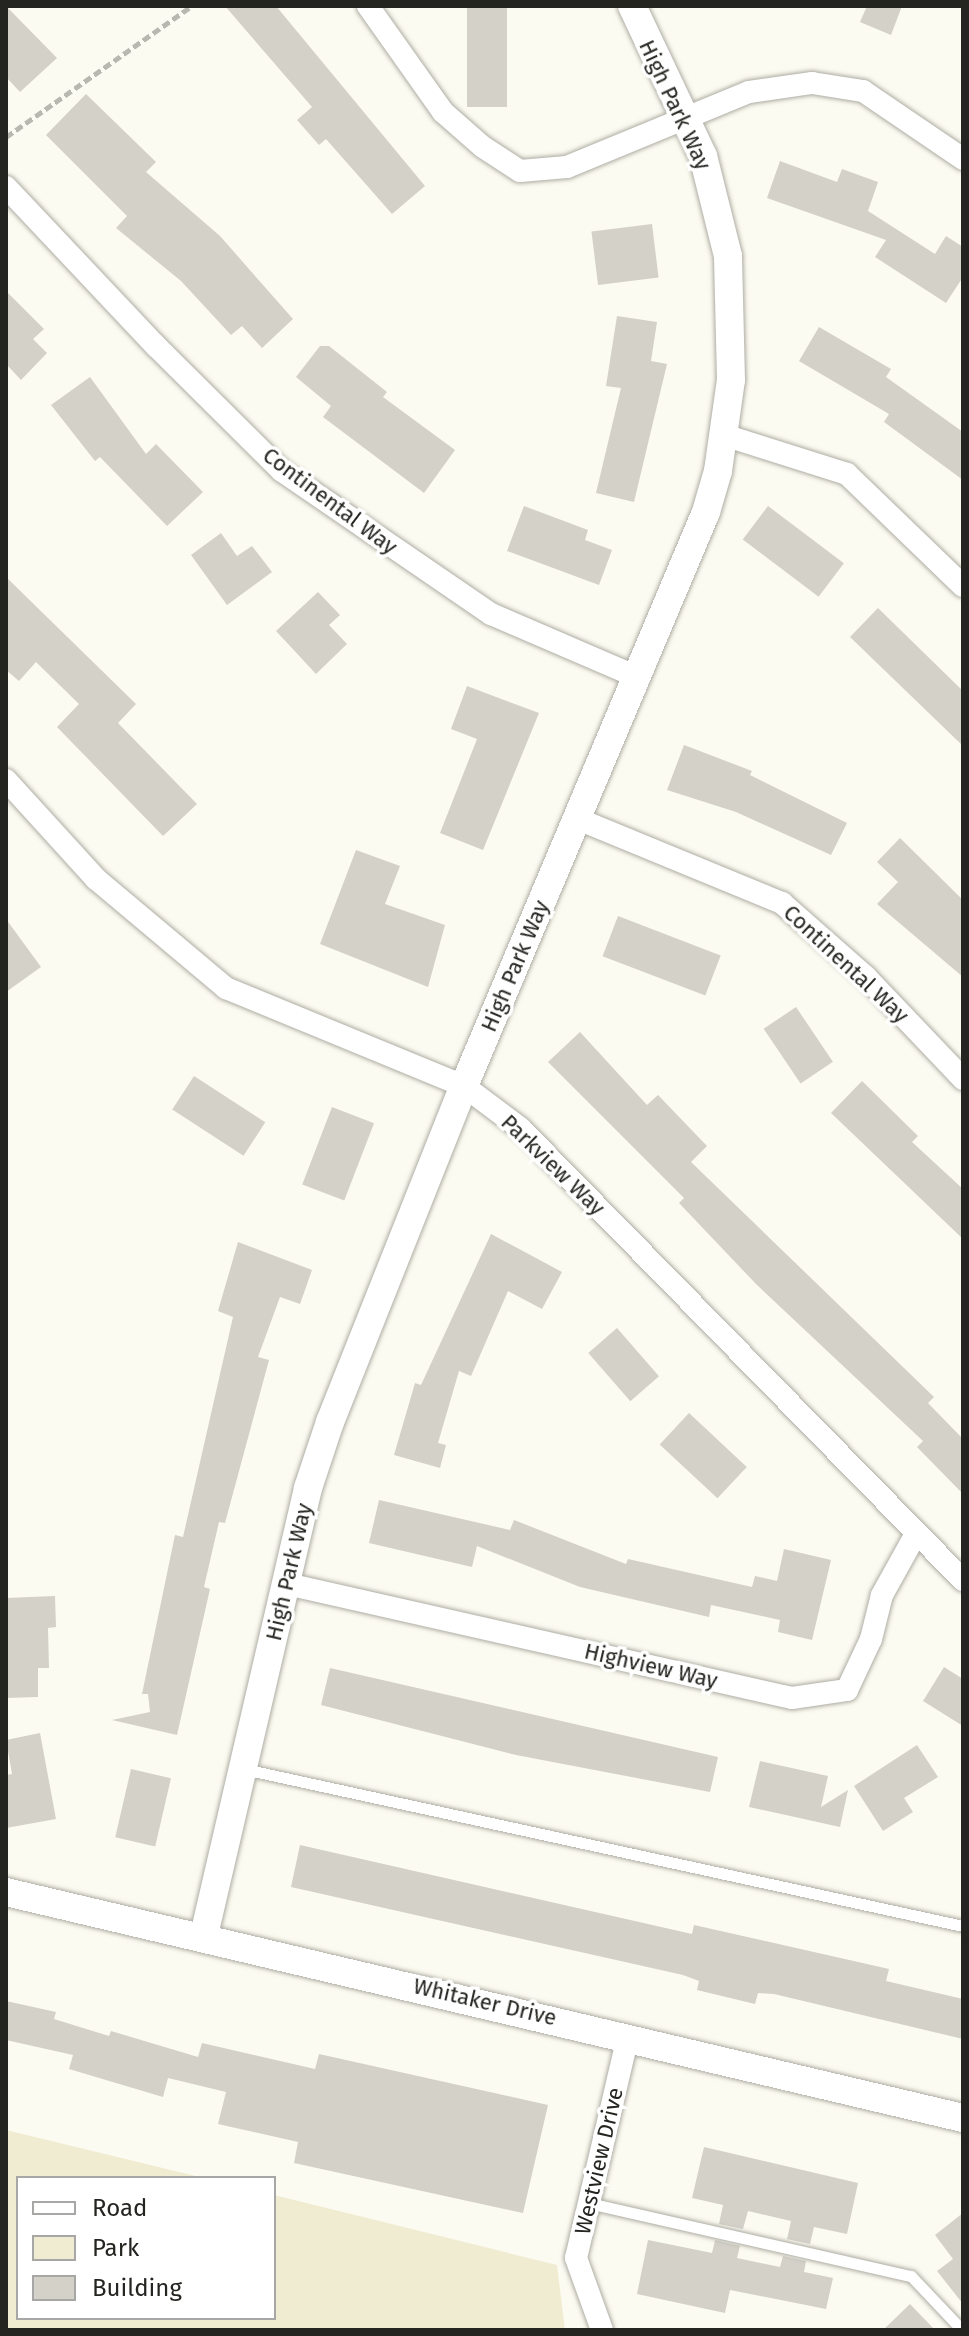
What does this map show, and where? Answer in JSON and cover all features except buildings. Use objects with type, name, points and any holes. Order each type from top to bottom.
[{"type":"street","points":[[368,6],[443,112],[483,147],[520,171],[567,167],[749,92],[812,83],[863,91],[963,159]]},
{"type":"street","name":"High Park Way","points":[[204,1935],[308,1488],[330,1422],[464,1086],[706,512],[724,435],[733,340],[728,256],[703,156],[632,6]]},
{"type":"street","name":"Continental Way","points":[[6,187],[282,471],[491,614],[637,677]]},
{"type":"street","points":[[724,435],[847,474],[963,586]]},
{"type":"street","name":"Parkview Way","points":[[6,780],[96,879],[226,988],[464,1086],[520,1128],[963,1580]]},
{"type":"street","name":"Continental Way","points":[[578,819],[782,903],[866,977],[963,1079]]},
{"type":"street","name":"Highview Way","points":[[287,1584],[792,1698],[847,1690],[871,1639],[882,1595],[916,1534]]},
{"type":"street","name":"Whitaker Drive","points":[[6,1892],[204,1935],[963,2118]]},
{"type":"street","name":"Westview Drive","points":[[602,2330],[576,2258],[628,2036]]},
{"type":"lane","points":[[243,1769],[963,1926]]},
{"type":"lane","points":[[589,2203],[911,2276],[962,2330]]},
{"type":"path","points":[[6,137],[192,6]]},
{"type":"green space","points":[[6,2130],[196,2176],[16,2176],[16,2320],[276,2320],[276,2195],[557,2265],[565,2330],[6,2330]]}]
